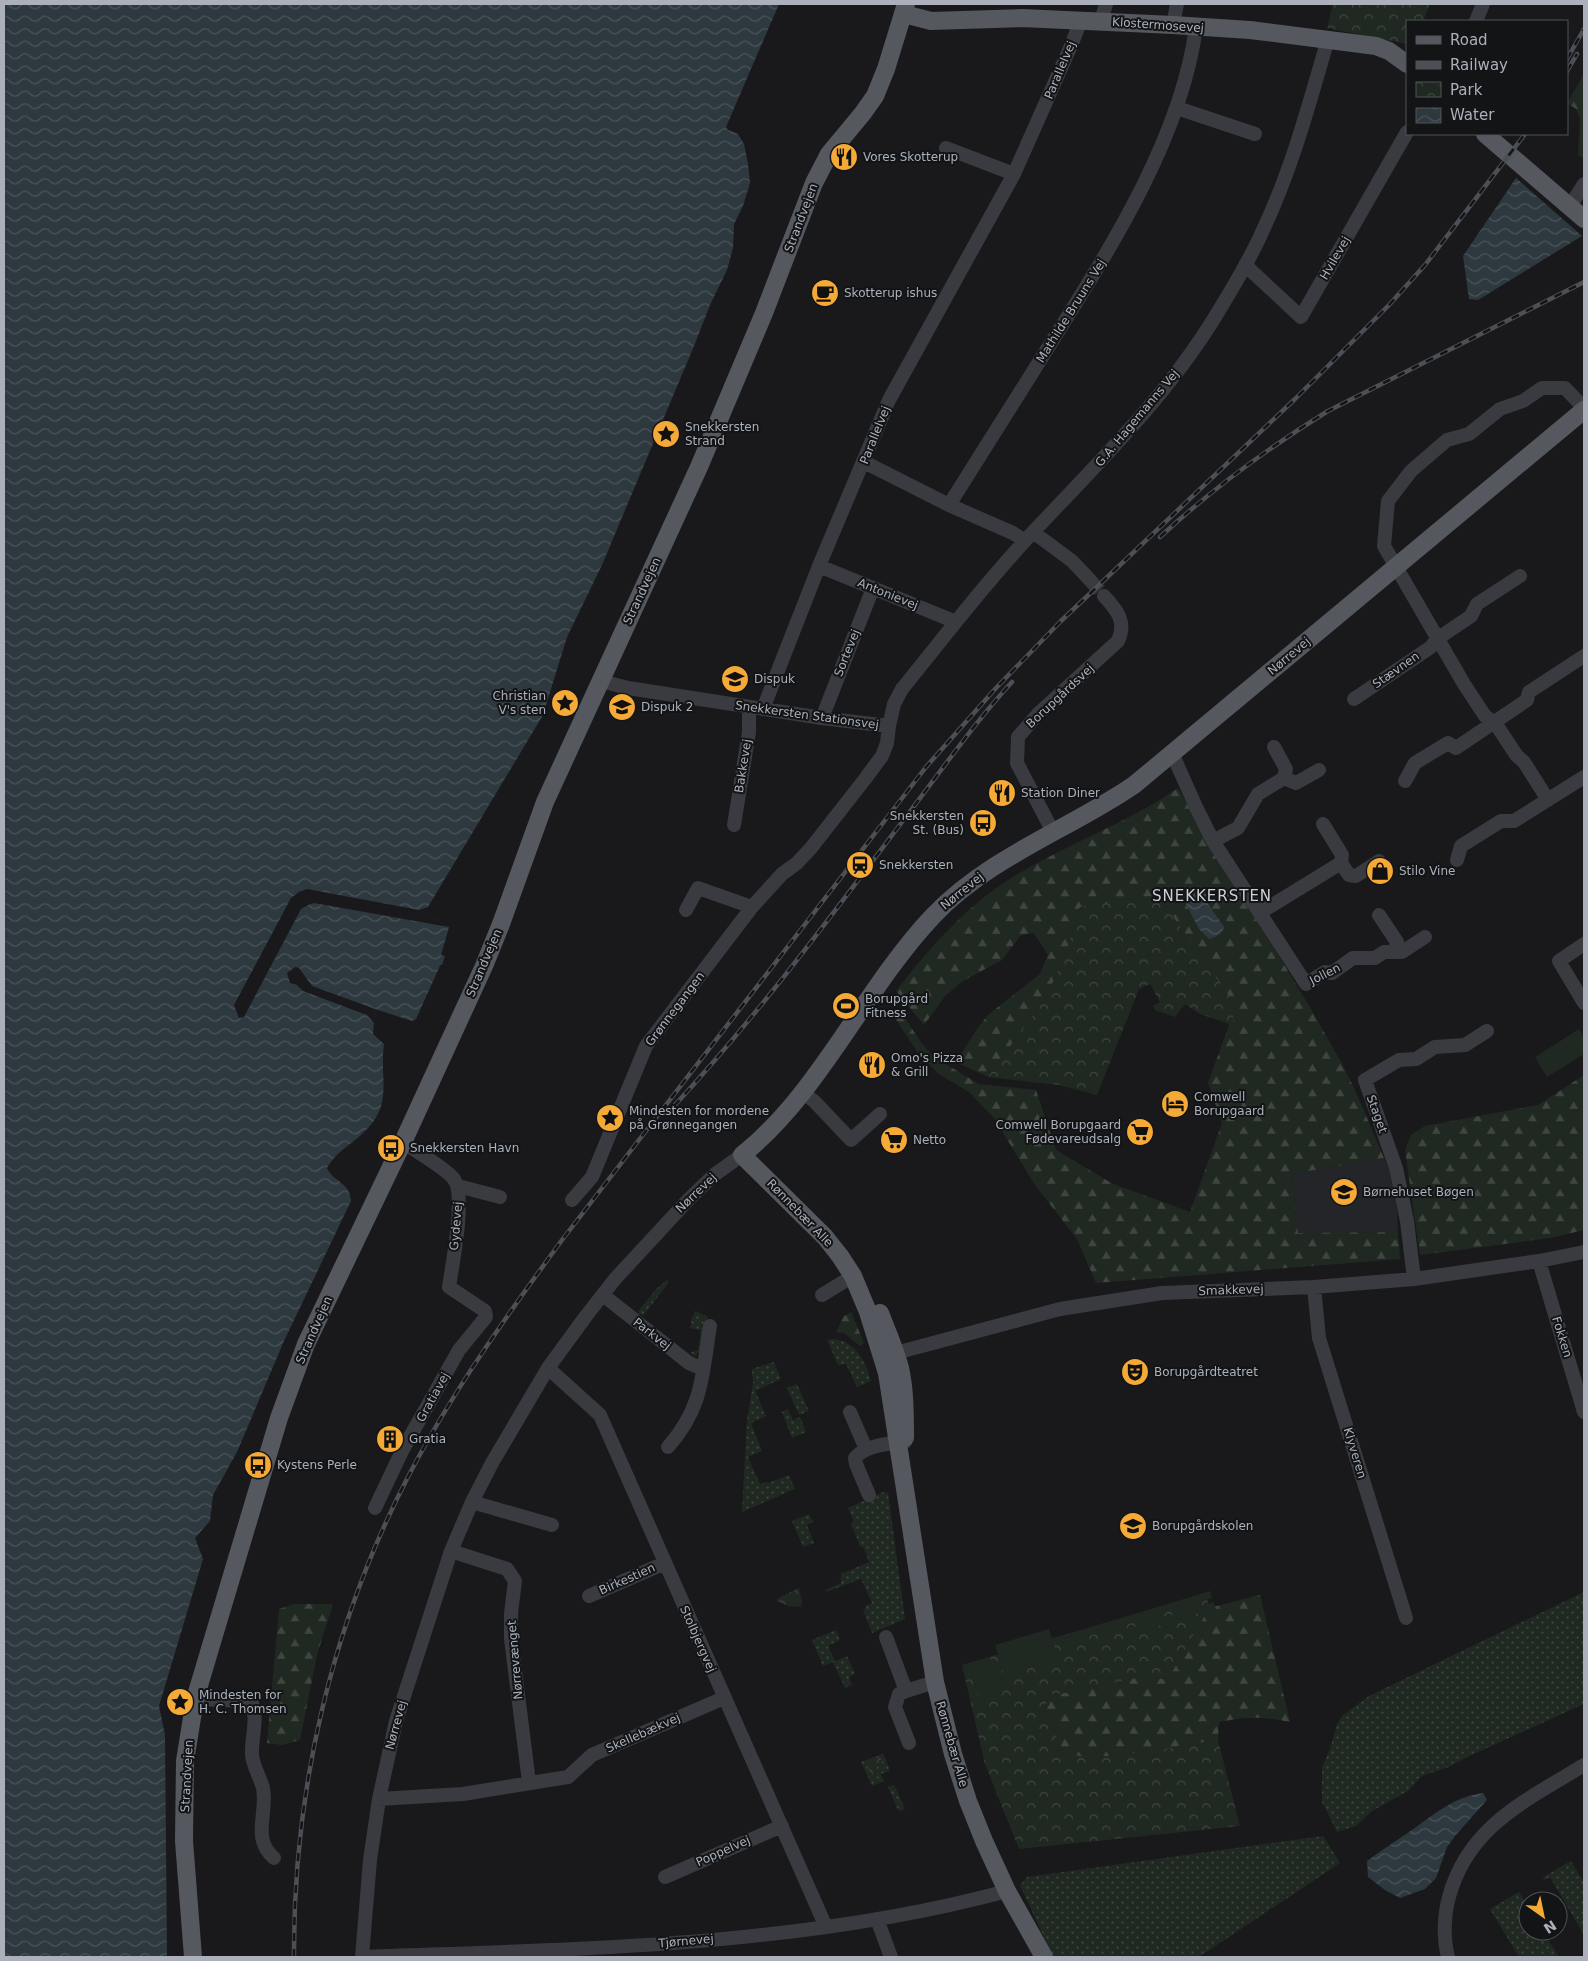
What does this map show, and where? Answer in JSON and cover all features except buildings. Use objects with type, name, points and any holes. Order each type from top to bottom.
[{"type":"main road","name":"Klostermosevej","points":[[905,9],[931,21],[1014,18],[1250,30],[1376,46],[1389,51],[1406,63]]},
{"type":"main road","name":"Strandvejen","points":[[193,1957],[184,1841],[185,1761],[195,1700],[279,1418],[306,1344],[403,1142],[484,966],[545,802],[699,467],[764,313],[814,183],[829,154],[875,96],[886,69],[905,9]]},
{"type":"main road","points":[[1486,135],[1579,211]]},
{"type":"main road","name":"Nørrevej","points":[[742,1155],[757,1144],[784,1115],[915,936],[959,891],[1017,851],[1106,804],[1134,784],[1584,409]]},
{"type":"main road","name":"Rønnebær Alle","points":[[742,1155],[825,1237],[853,1276],[865,1285],[874,1300],[889,1355],[887,1373],[901,1442],[910,1518],[935,1682],[953,1754],[968,1801],[1007,1891],[1041,1956]]},
{"type":"street","points":[[1101,21],[1106,4]]},
{"type":"street","points":[[1173,25],[1177,4]]},
{"type":"street","points":[[1476,20],[1483,4]]},
{"type":"street","name":"Parallelvej","points":[[756,708],[864,462],[889,400],[1014,174],[1070,48],[1079,20]]},
{"type":"street","name":"Mathilde Bruuns Vej","points":[[949,505],[1101,263],[1157,156],[1177,108],[1196,27]]},
{"type":"street","name":"G.A. Hagemanns Vej","points":[[889,726],[894,704],[902,689],[956,622],[1029,537],[1120,440],[1169,383],[1215,318],[1263,231],[1298,141],[1328,39]]},
{"type":"street","points":[[1177,108],[1255,134]]},
{"type":"street","name":"Hvilevej","points":[[1245,265],[1301,317],[1406,134]]},
{"type":"street","points":[[946,148],[1014,174]]},
{"type":"street","points":[[1579,211],[1584,184]]},
{"type":"street","points":[[1548,800],[1524,762],[1517,756],[1495,723],[1485,716],[1395,567],[1384,546],[1388,501],[1411,471],[1447,440],[1469,434],[1500,409],[1523,401],[1542,388],[1565,388],[1584,409]]},
{"type":"street","points":[[864,462],[949,505],[1013,533],[1029,537],[1072,561],[1090,580]]},
{"type":"street","name":"Antonievej","points":[[819,566],[956,622]]},
{"type":"street","name":"Stævnen","points":[[1354,699],[1431,646],[1471,616],[1477,604],[1520,576]]},
{"type":"street","name":"Sortevej","points":[[822,718],[873,588]]},
{"type":"street","name":"Borupgårdsvej","points":[[1053,832],[1017,763],[1018,737],[1038,714],[1118,642],[1121,635],[1121,621],[1115,608],[1104,596]]},
{"type":"street","points":[[1405,781],[1415,763],[1448,743],[1456,748],[1527,700],[1529,692],[1584,656]]},
{"type":"street","name":"Snekkersten Stationsvej","points":[[601,681],[628,688],[822,718],[889,726],[887,743],[882,756],[811,848],[797,863],[782,874]]},
{"type":"street","name":"Bakkevej","points":[[734,825],[748,732],[756,708]]},
{"type":"street","points":[[1213,841],[1238,828],[1258,794],[1284,778],[1286,769],[1274,747]]},
{"type":"street","name":"Jollen","points":[[1172,753],[1213,841],[1261,912],[1306,984],[1325,972],[1332,973],[1352,958],[1375,958],[1384,952],[1395,950],[1402,952],[1425,937]]},
{"type":"street","points":[[1284,778],[1296,783],[1319,770]]},
{"type":"street","points":[[1457,860],[1461,846],[1502,821],[1514,821],[1584,777]]},
{"type":"street","points":[[1323,824],[1342,855],[1342,863],[1350,875],[1356,876],[1379,861]]},
{"type":"street","points":[[1261,912],[1342,863]]},
{"type":"street","name":"Grønnegangen","points":[[572,1200],[592,1176],[646,1046],[752,907],[782,874]]},
{"type":"street","points":[[686,910],[698,888],[752,907]]},
{"type":"street","points":[[1379,916],[1397,942],[1395,950]]},
{"type":"street","points":[[1584,944],[1559,961],[1584,1003]]},
{"type":"street","name":"Staget","points":[[1414,1279],[1407,1221],[1396,1168],[1365,1080],[1399,1060],[1416,1059],[1435,1046],[1465,1045],[1486,1031]]},
{"type":"street","points":[[802,1092],[814,1101],[851,1140],[880,1114]]},
{"type":"street","name":"Gydevej","points":[[403,1142],[453,1177],[458,1186],[456,1239],[448,1288],[485,1311],[486,1317]]},
{"type":"street","name":"Nørrevej","points":[[362,1957],[370,1860],[379,1798],[396,1721],[451,1551],[472,1502],[492,1463],[548,1368],[603,1295],[659,1230],[714,1175],[742,1155]]},
{"type":"street","points":[[458,1186],[500,1197]]},
{"type":"street","name":"Smakkevej","points":[[889,1355],[1046,1312],[1162,1293],[1314,1287],[1414,1279],[1539,1261],[1584,1252]]},
{"type":"street","name":"Fokken","points":[[1539,1261],[1584,1412]]},
{"type":"street","points":[[822,1295],[853,1276]]},
{"type":"street","name":"Klyveren","points":[[1314,1287],[1319,1338],[1406,1618]]},
{"type":"street","name":"Parkvej","points":[[603,1295],[689,1363],[703,1370]]},
{"type":"street","name":"Gratiavej","points":[[375,1508],[403,1449],[459,1350],[486,1317]]},
{"type":"street","points":[[668,1447],[682,1432],[692,1415],[699,1396],[710,1326]]},
{"type":"street","name":"Stolbjergvej","points":[[548,1368],[600,1415],[826,1927]]},
{"type":"street","points":[[850,1412],[866,1449]]},
{"type":"street","points":[[868,1495],[855,1458],[866,1449],[901,1442]]},
{"type":"street","points":[[472,1502],[552,1526]]},
{"type":"street","name":"Nørrevænget","points":[[451,1551],[507,1569],[516,1581],[511,1613],[511,1639],[529,1782]]},
{"type":"street","name":"Birkestien","points":[[590,1596],[665,1563]]},
{"type":"street","points":[[886,1637],[906,1691]]},
{"type":"street","points":[[909,1743],[895,1707],[899,1694],[935,1682]]},
{"type":"street","name":"Skellebækvej","points":[[529,1782],[568,1776],[592,1756],[724,1698]]},
{"type":"street","points":[[195,1700],[251,1701],[255,1710],[252,1756],[264,1801],[261,1838],[266,1849],[274,1858]]},
{"type":"street","points":[[1448,1957],[1445,1929],[1447,1905],[1453,1882],[1463,1860],[1477,1840],[1493,1823],[1584,1765]]},
{"type":"street","points":[[379,1798],[463,1794],[529,1782]]},
{"type":"street","name":"Poppelvej","points":[[665,1877],[782,1826]]},
{"type":"street","name":"Tjørnevej","points":[[362,1957],[587,1953],[826,1927],[877,1919],[1007,1891]]},
{"type":"street","points":[[877,1919],[891,1957]]},
{"type":"shaded area","name":"Børnehuset Bøgen","points":[[1384,1158],[1389,1170],[1397,1209],[1398,1232],[1298,1234],[1292,1174]]},
{"type":"green space","points":[[1333,4],[1430,4],[1423,20],[1406,20],[1406,44],[1327,28]]},
{"type":"green space","points":[[1584,74],[1583,158],[1578,155],[1580,119],[1576,109],[1568,104]]},
{"type":"green space","points":[[1178,788],[1337,1055],[1356,1093],[1384,1158],[1292,1174],[1298,1233],[1398,1232],[1400,1259],[1096,1283],[1077,1239],[1035,1185],[994,1118],[969,1092],[940,1075],[920,1056],[893,1015],[902,1013],[922,1044],[934,1057],[979,1084],[1036,1090],[1056,1150],[1113,1184],[1190,1212],[1222,1123],[1208,1083],[1228,1028],[1234,1003],[1080,907],[1067,949],[1047,996],[988,1077],[956,1062],[988,1015],[1040,974],[1048,955],[1034,933],[1021,935],[1002,960],[963,981],[945,996],[924,1025],[896,991],[948,930],[993,890],[1031,867],[1137,813]]},
{"type":"green space","points":[[1158,895],[1234,1003],[1233,1025],[1200,1014],[1185,1004],[1175,1017],[1155,1010],[1153,1006],[1160,1002],[1150,984],[1139,989],[1097,1095],[1059,1085],[988,1077],[1047,996],[1067,949],[1080,907]]},
{"type":"green space","points":[[1579,1029],[1584,1038],[1584,1054],[1547,1077],[1535,1057]]},
{"type":"green space","points":[[1584,1075],[1584,1230],[1550,1238],[1420,1255],[1405,1150],[1411,1135],[1425,1126],[1538,1105]]},
{"type":"green space","points":[[667,1280],[669,1282],[644,1315],[637,1313],[656,1289]]},
{"type":"green space","points":[[695,1311],[707,1316],[701,1350],[695,1356],[690,1353],[698,1350],[701,1330],[689,1328]]},
{"type":"green space","points":[[851,1312],[864,1343],[860,1346],[844,1333],[836,1332],[844,1316]]},
{"type":"green space","points":[[827,1340],[840,1340],[853,1347],[863,1359],[871,1381],[857,1387],[846,1364],[838,1365]]},
{"type":"green space","points":[[774,1362],[781,1379],[755,1391],[766,1416],[751,1423],[762,1451],[748,1457],[760,1484],[789,1475],[795,1489],[742,1512],[747,1420],[753,1383],[752,1369]]},
{"type":"green space","points":[[797,1384],[809,1411],[799,1415],[787,1388]]},
{"type":"green space","points":[[788,1409],[793,1420],[800,1417],[806,1432],[792,1438],[782,1412]]},
{"type":"green space","points":[[883,1492],[888,1493],[905,1619],[872,1633],[863,1610],[865,1606],[872,1603],[861,1579],[826,1592],[825,1590],[841,1583],[841,1574],[869,1562],[851,1524],[854,1522],[848,1508]]},
{"type":"green space","points":[[809,1514],[813,1522],[807,1525],[814,1543],[803,1547],[792,1521]]},
{"type":"green space","points":[[799,1588],[802,1601],[801,1607],[788,1606],[777,1601],[777,1599]]},
{"type":"green space","points":[[1210,1591],[1212,1598],[1060,1645],[1057,1638]]},
{"type":"green space","points":[[1584,1592],[1584,1704],[1449,1767],[1422,1776],[1408,1791],[1372,1811],[1356,1826],[1337,1832],[1322,1802],[1322,1767],[1330,1749],[1337,1724],[1343,1715],[1369,1696]]},
{"type":"green space","points":[[1206,1593],[1209,1608],[1168,1679],[1140,1677],[1079,1691],[1050,1695],[1041,1715],[1055,1731],[1060,1752],[1088,1758],[1138,1753],[1218,1740],[1240,1826],[1019,1849],[985,1764],[962,1665]]},
{"type":"green space","points":[[1260,1595],[1290,1722],[1254,1718],[1219,1722],[1218,1740],[1138,1753],[1088,1758],[1060,1752],[1055,1731],[1041,1715],[1050,1695],[1079,1691],[1140,1677],[1168,1679],[1209,1608]]},
{"type":"green space","points":[[1213,1602],[1216,1609],[1204,1611],[1134,1634],[1131,1628]]},
{"type":"green space","points":[[294,1604],[333,1604],[317,1655],[300,1740],[282,1745],[267,1743],[279,1609]]},
{"type":"green space","points":[[1049,1629],[1058,1658],[1004,1675],[995,1645]]},
{"type":"green space","points":[[836,1630],[840,1640],[828,1646],[835,1661],[847,1656],[855,1674],[849,1677],[852,1685],[845,1688],[833,1662],[823,1666],[812,1640]]},
{"type":"green space","points":[[993,1660],[1003,1693],[982,1701],[979,1699],[970,1667],[971,1664]]},
{"type":"green space","points":[[882,1754],[890,1771],[881,1774],[884,1781],[872,1786],[861,1762]]},
{"type":"green space","points":[[880,1757],[883,1764],[874,1769],[878,1780],[873,1782],[866,1762]]},
{"type":"green space","points":[[894,1785],[905,1809],[900,1811],[888,1787]]},
{"type":"green space","points":[[1323,1836],[1340,1863],[1199,1957],[1053,1957],[1020,1885],[1027,1877]]},
{"type":"green space","points":[[1571,1861],[1584,1883],[1584,1935],[1568,1908],[1568,1891],[1558,1891],[1550,1877],[1544,1880],[1543,1877]]},
{"type":"green space","points":[[1518,1893],[1518,1941],[1549,1941],[1559,1957],[1519,1957],[1490,1909]]},
{"type":"water","points":[[4,4],[779,4],[726,127],[728,130],[738,134],[744,144],[750,183],[743,206],[734,224],[733,248],[727,270],[710,305],[602,565],[567,637],[543,715],[428,907],[419,910],[449,927],[441,955],[445,956],[442,965],[440,965],[416,1019],[412,1021],[375,1009],[373,1034],[384,1044],[382,1103],[372,1124],[338,1154],[327,1168],[348,1190],[351,1201],[284,1341],[237,1452],[213,1495],[210,1521],[195,1538],[203,1559],[159,1706],[165,1735],[167,1957],[4,1957]]},
{"type":"water","points":[[1516,178],[1582,236],[1478,300],[1469,299],[1463,256]]},
{"type":"water","points":[[1199,891],[1224,927],[1220,933],[1209,939],[1199,929],[1186,904],[1194,892]]},
{"type":"water","points":[[1483,1793],[1487,1800],[1447,1847],[1436,1878],[1425,1889],[1400,1898],[1385,1890],[1368,1877],[1367,1861],[1455,1801]]},
{"type":"pier","points":[[307,889],[419,910],[449,927],[314,903],[308,905],[301,909],[244,1017],[239,1018],[234,1005],[291,898]]},
{"type":"pier","points":[[295,967],[299,968],[312,986],[375,1009],[374,1023],[367,1015],[303,991],[297,985],[290,983],[287,973]]},
{"type":"tunnel","points":[[1090,580],[1104,596]]},
{"type":"railway","points":[[1568,57],[1584,29]]},
{"type":"railway","points":[[1568,69],[1577,54]]},
{"type":"railway","points":[[294,1957],[295,1894],[310,1770],[322,1708],[339,1648],[359,1588],[383,1530],[410,1473],[462,1383],[562,1240],[926,767],[996,688],[1061,621],[1294,400],[1389,305],[1425,265],[1524,135]]},
{"type":"railway","points":[[1160,537],[1241,470],[1328,411],[1584,282]]},
{"type":"railway","points":[[674,1106],[767,998],[972,729],[1012,682]]},
{"type":"place","name":"Vores Skotterup","points":[[844,157]]},
{"type":"place","name":"Skotterup ishus","points":[[825,293]]},
{"type":"place","name":"Snekkersten Strand","points":[[666,434]]},
{"type":"place","name":"Dispuk","points":[[735,679]]},
{"type":"place","name":"Christian V's sten","points":[[565,703]]},
{"type":"place","name":"Dispuk 2","points":[[622,707]]},
{"type":"place","name":"Station Diner","points":[[1002,793]]},
{"type":"place","name":"Snekkersten St. (Bus)","points":[[983,823]]},
{"type":"place","name":"Snekkersten","points":[[860,865]]},
{"type":"place","name":"Stilo Vine","points":[[1380,871]]},
{"type":"place","name":"Borupgård Fitness","points":[[846,1006]]},
{"type":"place","name":"Omo's Pizza & Grill","points":[[872,1065]]},
{"type":"place","name":"Comwell Borupgaard","points":[[1175,1104]]},
{"type":"place","name":"Mindesten for mordene på Grønnegangen","points":[[610,1118]]},
{"type":"place","name":"Comwell Borupgaard Fødevareudsalg","points":[[1140,1132]]},
{"type":"place","name":"Netto","points":[[894,1140]]},
{"type":"place","name":"Snekkersten Havn","points":[[391,1148]]},
{"type":"place","name":"Børnehuset Bøgen","points":[[1344,1192]]},
{"type":"place","name":"Borupgårdteatret","points":[[1135,1372]]},
{"type":"place","name":"Gratia","points":[[390,1439]]},
{"type":"place","name":"Kystens Perle","points":[[258,1465]]},
{"type":"place","name":"Borupgårdskolen","points":[[1133,1526]]},
{"type":"place","name":"Mindesten for H. C. Thomsen","points":[[180,1702]]},
{"type":"district","name":"SNEKKERSTEN","points":[[1212,896]]}]
